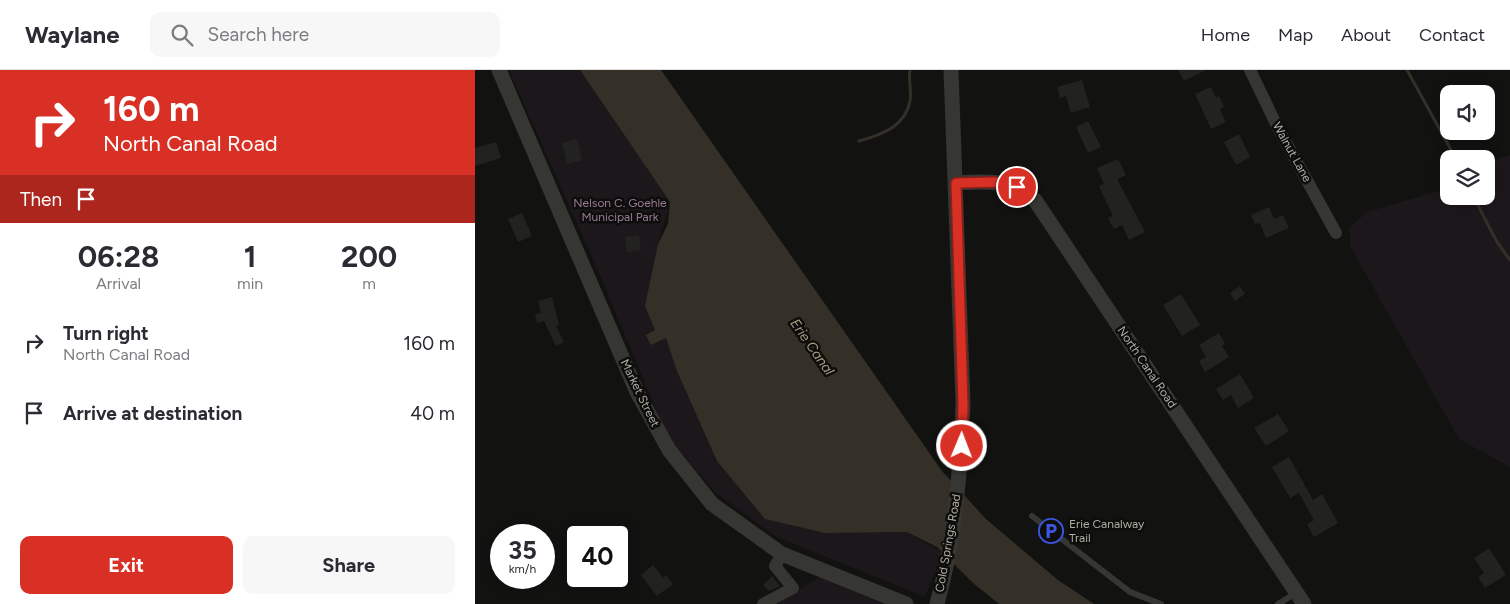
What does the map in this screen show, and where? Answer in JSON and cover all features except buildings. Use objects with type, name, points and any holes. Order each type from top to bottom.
[{"type":"street","name":"Market Street","points":[[499,70],[637,392],[669,450],[712,504],[782,554],[906,604]]},
{"type":"street","name":"Cold Springs Road","points":[[938,599],[956,507],[962,446],[963,404],[951,70]]},
{"type":"street","name":"Walnut Lane","points":[[1250,70],[1336,233]]},
{"type":"street","name":"North Canal Road","points":[[956,183],[981,181],[1004,183],[1022,190],[1035,200],[1300,598]]},
{"type":"street","points":[[763,604],[793,588],[775,566],[782,554]]},
{"type":"lane","points":[[1032,516],[1131,592],[1161,604]]},
{"type":"lane","points":[[1278,604],[1300,598]]},
{"type":"green space","name":"Nelson C. Goehle Municipal Park","points":[[509,70],[580,70],[670,202],[658,244],[825,533],[907,532],[943,553],[925,597],[775,536],[715,492],[668,438],[599,273]]},
{"type":"green space","points":[[1510,155],[1510,467],[1459,439],[1350,246],[1350,227],[1367,212],[1440,191],[1440,205],[1495,205],[1495,159]]},
{"type":"green space","points":[[827,572],[896,604],[777,604]]},
{"type":"water","name":"Erie Canal","points":[[580,70],[661,70],[942,471],[986,519],[1058,580],[1094,604],[999,604],[973,583],[937,547],[907,532],[825,533],[765,519],[717,461],[677,371],[666,338],[651,345],[646,335],[655,330],[645,306],[658,244],[668,224],[670,202]]},
{"type":"waterway","points":[[859,141],[891,129],[903,117],[910,101],[910,70]]},
{"type":"waterway","points":[[1407,70],[1451,150]]},
{"type":"waterway","points":[[1478,205],[1497,242],[1510,260]]},
{"type":"place","name":"Erie Canalway Trail","points":[[1051,531]]},
{"type":"route","points":[[962,446],[963,404],[956,183],[981,181],[1004,183],[1017,187]]}]
